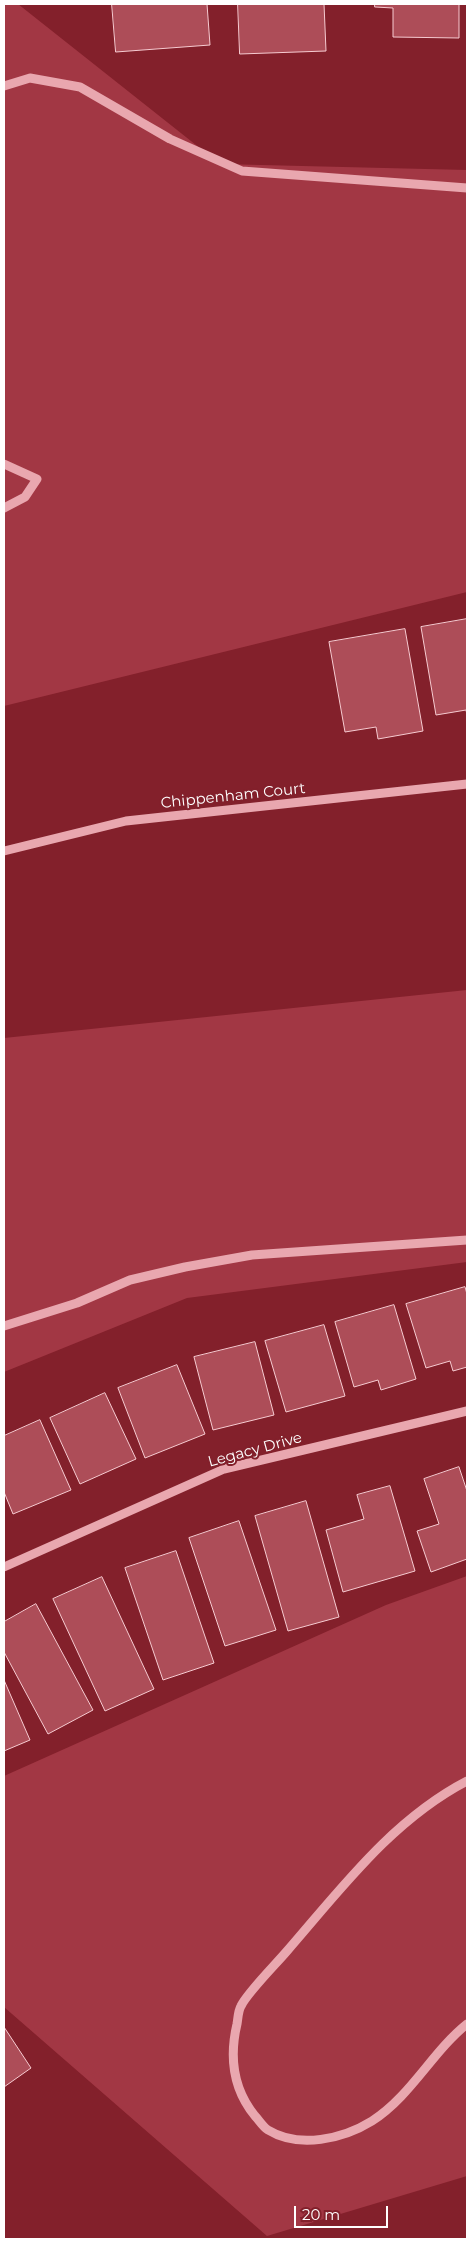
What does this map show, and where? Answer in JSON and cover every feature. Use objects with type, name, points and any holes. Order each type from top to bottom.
[{"type":"street","points":[[4,86],[30,78],[80,87],[170,139],[242,171],[467,188]]},
{"type":"street","points":[[4,464],[37,479],[25,497],[4,508]]},
{"type":"street","name":"Chippenham Court","points":[[4,851],[126,822],[467,784]]},
{"type":"street","points":[[4,1326],[77,1303],[130,1280],[185,1266],[252,1255],[467,1240]]},
{"type":"street","name":"Legacy Drive","points":[[4,1567],[224,1469],[467,1411]]},
{"type":"street","points":[[467,1781],[403,1824],[360,1866],[241,2006],[232,2044],[234,2078],[246,2105],[266,2130],[286,2138],[318,2140],[346,2134],[372,2120],[400,2097],[453,2035],[467,2024]]},
{"type":"shaded area","points":[[4,4],[18,4],[220,164],[467,170],[467,592],[4,706]]},
{"type":"shaded area","points":[[467,990],[467,1262],[187,1298],[4,1372],[4,1038]]},
{"type":"shaded area","points":[[467,1576],[467,2176],[267,2236],[4,2007],[4,1776],[386,1605]]},
{"type":"building","points":[[112,4],[207,4],[210,45],[116,52]]},
{"type":"building","points":[[238,4],[324,4],[326,51],[240,54]]},
{"type":"building","points":[[375,4],[459,4],[459,38],[393,37],[393,8],[375,7]]},
{"type":"building","points":[[467,619],[467,715],[466,710],[436,715],[421,627]]},
{"type":"building","points":[[405,629],[423,731],[378,739],[376,727],[345,732],[329,642]]},
{"type":"building","points":[[465,1287],[467,1294],[467,1367],[453,1371],[450,1361],[426,1368],[406,1304]]},
{"type":"building","points":[[394,1305],[416,1379],[381,1390],[378,1380],[354,1387],[335,1322]]},
{"type":"building","points":[[324,1325],[345,1396],[286,1412],[265,1341]]},
{"type":"building","points":[[255,1342],[274,1415],[213,1430],[194,1357]]},
{"type":"building","points":[[177,1365],[205,1434],[145,1458],[118,1388]]},
{"type":"building","points":[[105,1393],[136,1459],[80,1484],[50,1418]]},
{"type":"building","points":[[40,1420],[71,1490],[13,1514],[4,1492],[4,1436]]},
{"type":"building","points":[[459,1467],[467,1491],[467,1559],[431,1572],[417,1531],[439,1524],[424,1479]]},
{"type":"building","points":[[390,1486],[415,1571],[343,1592],[326,1530],[364,1519],[357,1495]]},
{"type":"building","points":[[306,1501],[339,1617],[288,1631],[255,1516]]},
{"type":"building","points":[[239,1521],[276,1630],[225,1646],[189,1538]]},
{"type":"building","points":[[176,1551],[214,1663],[163,1680],[125,1568]]},
{"type":"building","points":[[102,1577],[154,1689],[105,1711],[53,1599]]},
{"type":"building","points":[[36,1604],[93,1710],[48,1734],[4,1652],[4,1622]]},
{"type":"building","points":[[4,1680],[30,1740],[4,1751]]},
{"type":"building","points":[[4,2027],[31,2068],[4,2087]]}]
